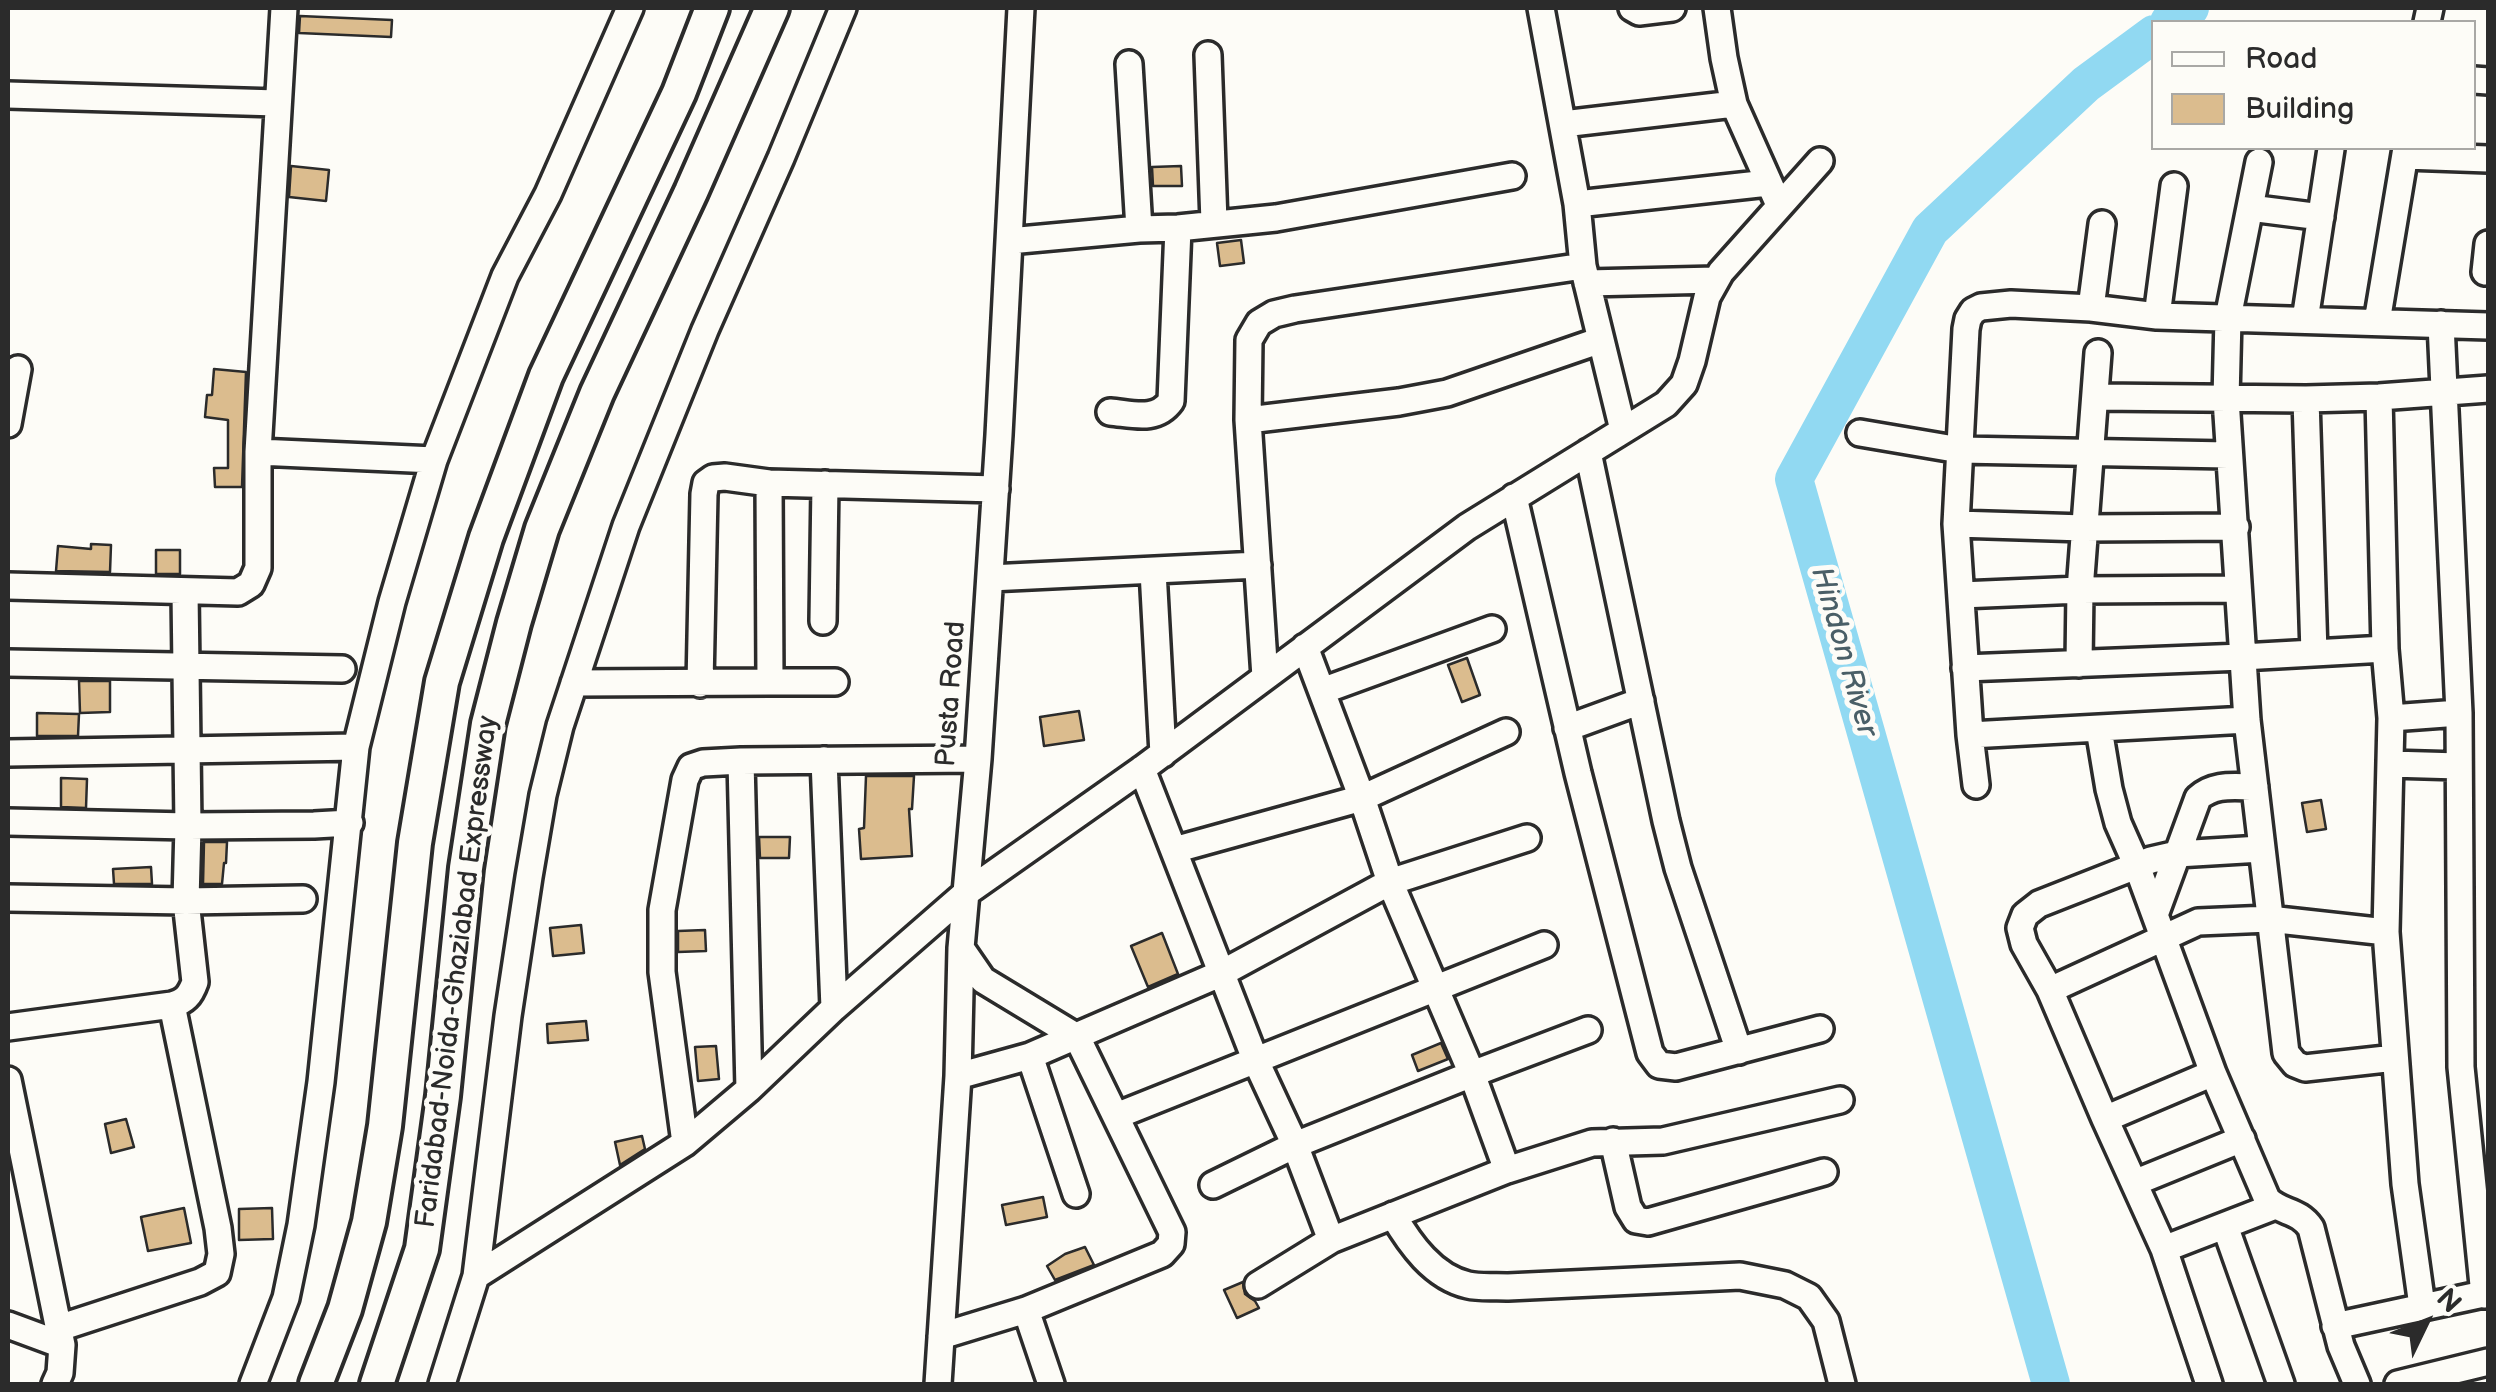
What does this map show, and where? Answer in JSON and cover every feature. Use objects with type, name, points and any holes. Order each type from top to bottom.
[{"type":"main road","name":"Faridabad-Noida-Ghaziabad Expressway","points":[[316,1384],[344,1309],[369,1222],[384,1126],[415,843],[442,682],[486,538],[546,376],[679,93],[712,8]]},
{"type":"main road","name":"Faridabad-Noida-Ghaziabad Expressway","points":[[377,1384],[422,1250],[444,1096],[469,850],[488,724],[514,623],[542,529],[596,393],[772,8]]},
{"type":"street","points":[[8,586],[238,592],[251,584],[258,568],[258,452],[284,8]]},
{"type":"street","points":[[253,1384],[286,1298],[301,1225],[321,1082],[356,747],[392,602],[434,460],[505,276],[548,194],[630,8]]},
{"type":"street","points":[[442,1384],[476,1276],[529,878],[560,726],[626,526],[842,8]]},
{"type":"street","name":"Pusta Road","points":[[938,1384],[958,1076],[961,948],[996,489],[1020,8]]},
{"type":"street","points":[[1541,8],[1577,204],[1585,275],[1623,430]]},
{"type":"street","points":[[1632,8],[1638,12],[1672,8]]},
{"type":"street","points":[[1717,8],[1734,104],[1774,194]]},
{"type":"street","points":[[1208,55],[1214,222]]},
{"type":"street","points":[[1130,64],[1138,229]]},
{"type":"street","points":[[8,95],[277,103]]},
{"type":"street","points":[[1563,124],[1734,104]]},
{"type":"street","points":[[2305,320],[2332,150]]},
{"type":"street","points":[[2377,322],[2406,152],[2488,159]]},
{"type":"street","points":[[476,1276],[685,1142],[966,893],[1163,754],[1467,526],[1666,404],[1684,384],[1707,297],[1721,272],[1774,194],[1820,161]]},
{"type":"street","points":[[2259,162],[2228,318],[2226,399],[2247,720],[2286,1053],[2294,1064],[2305,1068],[2395,1058]]},
{"type":"street","points":[[1009,240],[1276,218],[1512,176]]},
{"type":"street","points":[[2158,316],[2174,186]]},
{"type":"street","points":[[1577,204],[1774,194]]},
{"type":"street","points":[[2250,208],[2321,218]]},
{"type":"street","points":[[2090,308],[2102,224]]},
{"type":"street","points":[[1110,412],[1152,415],[1164,412],[1171,401],[1178,228]]},
{"type":"street","points":[[2485,272],[2488,244]]},
{"type":"street","points":[[1265,677],[1248,420],[1250,340],[1258,323],[1274,314],[1585,275],[1716,280]]},
{"type":"street","points":[[1976,785],[1956,524],[1966,329],[1973,312],[2001,304],[2158,316],[2488,326]]},
{"type":"street","points":[[2335,1326],[2486,1294],[2461,1067],[2459,713],[2441,324]]},
{"type":"street","points":[[1248,420],[1447,393],[1601,340]]},
{"type":"street","points":[[2079,664],[2080,590],[2098,353]]},
{"type":"street","points":[[8,424],[18,369]]},
{"type":"street","points":[[2096,397],[2306,399],[2488,389]]},
{"type":"street","points":[[2379,397],[2385,649],[2391,718],[2386,932],[2405,1184],[2422,1306]]},
{"type":"street","points":[[2306,399],[2314,654]]},
{"type":"street","points":[[1860,433],[1960,450],[2228,455]]},
{"type":"street","points":[[258,452],[434,460]]},
{"type":"street","points":[[1588,452],[1678,868],[1739,1051]]},
{"type":"street","points":[[700,684],[704,494],[706,483],[712,478],[996,489]]},
{"type":"street","points":[[770,483],[770,682]]},
{"type":"street","points":[[823,621],[826,484]]},
{"type":"street","points":[[1514,498],[1567,728],[1650,1053],[1660,1065],[1676,1067],[1820,1029]]},
{"type":"street","points":[[1956,524],[2236,527]]},
{"type":"street","points":[[990,578],[1258,565]]},
{"type":"street","points":[[1153,571],[1163,754]]},
{"type":"street","points":[[1961,595],[2238,589]]},
{"type":"street","points":[[8,1027],[172,1005],[184,1001],[191,993],[194,982],[186,901],[185,590]]},
{"type":"street","points":[[1322,691],[1492,628]]},
{"type":"street","points":[[1305,648],[1390,882],[1472,1074],[1507,1170]]},
{"type":"street","points":[[1965,668],[2385,649]]},
{"type":"street","points":[[8,663],[342,669]]},
{"type":"street","points":[[574,683],[835,682]]},
{"type":"street","points":[[1567,728],[1640,701]]},
{"type":"street","points":[[2391,718],[2459,713]]},
{"type":"street","points":[[1970,735],[2247,720]]},
{"type":"street","points":[[2099,729],[2118,823],[2213,1073],[2267,1199],[2299,1214],[2311,1228],[2335,1326],[2357,1384]]},
{"type":"street","points":[[1174,850],[1362,798],[1506,732]]},
{"type":"street","points":[[8,753],[356,747]]},
{"type":"street","points":[[685,1142],[662,972],[662,910],[685,780],[691,768],[703,763],[741,761],[978,759]]},
{"type":"street","points":[[824,760],[834,1008]]},
{"type":"street","points":[[741,761],[749,1089]]},
{"type":"street","points":[[2390,764],[2459,766]]},
{"type":"street","points":[[1142,769],[1255,1059],[1295,1144],[1330,1240]]},
{"type":"street","points":[[2159,927],[2176,854],[2198,798],[2219,786],[2255,787]]},
{"type":"street","points":[[8,822],[314,826],[350,822]]},
{"type":"street","points":[[958,1076],[1030,1056],[1222,973],[1390,882],[1527,838]]},
{"type":"street","points":[[2209,1384],[2164,1248],[2020,928],[2024,915],[2039,904],[2137,866],[2176,854],[2261,849]]},
{"type":"street","points":[[8,898],[303,899]]},
{"type":"street","points":[[2050,990],[2159,927],[2270,918],[2386,932]]},
{"type":"street","points":[[1116,1116],[1544,945]]},
{"type":"street","points":[[941,1336],[1026,1310],[1162,1254],[1171,1244],[1172,1232],[1077,1037],[984,980],[961,948]]},
{"type":"street","points":[[8,1325],[60,1337],[217,1272],[222,1254],[218,1228],[172,1005]]},
{"type":"street","points":[[1212,1185],[1295,1144],[1588,1030]]},
{"type":"street","points":[[1030,1056],[1076,1194]]},
{"type":"street","points":[[2104,1119],[2213,1073]]},
{"type":"street","points":[[8,1080],[60,1337],[60,1373],[55,1384]]},
{"type":"street","points":[[1258,1284],[1330,1240],[1507,1170],[1592,1143],[1689,1136],[1840,1100]]},
{"type":"street","points":[[2134,1183],[2242,1139]]},
{"type":"street","points":[[1613,1141],[1628,1207],[1636,1220],[1648,1222],[1824,1172]]},
{"type":"street","points":[[2164,1248],[2275,1206]]},
{"type":"street","points":[[1393,1216],[1411,1246],[1447,1277],[1470,1285],[1508,1287],[1740,1276],[1784,1285],[1809,1297],[1826,1321],[1842,1384]]},
{"type":"street","points":[[2225,1226],[2280,1384]]},
{"type":"street","points":[[1026,1310],[1051,1384]]},
{"type":"street","points":[[2398,1384],[2488,1362]]},
{"type":"building","points":[[300,16],[392,20],[391,37],[299,33]]},
{"type":"building","points":[[291,166],[329,170],[326,201],[289,197]]},
{"type":"building","points":[[1181,166],[1182,186],[1153,186],[1152,167]]},
{"type":"building","points":[[1241,240],[1244,263],[1220,266],[1217,243]]},
{"type":"building","points":[[214,369],[246,372],[242,487],[215,487],[214,468],[228,468],[228,420],[205,417]]},
{"type":"building","points":[[91,544],[111,545],[110,572],[56,571],[58,546],[91,549]]},
{"type":"building","points":[[156,550],[180,550],[180,574],[156,574]]},
{"type":"building","points":[[1467,658],[1480,695],[1462,702],[1448,665]]},
{"type":"building","points":[[79,681],[110,681],[110,712],[80,713]]},
{"type":"building","points":[[1079,711],[1084,740],[1044,746],[1040,717]]},
{"type":"building","points":[[37,713],[79,714],[78,736],[37,736]]},
{"type":"building","points":[[866,776],[914,776],[909,809],[912,856],[861,859],[859,829],[864,828]]},
{"type":"building","points":[[61,778],[87,779],[86,808],[61,807]]},
{"type":"building","points":[[2321,800],[2326,829],[2307,832],[2302,803]]},
{"type":"building","points":[[759,837],[790,837],[789,858],[760,858]]},
{"type":"building","points":[[204,842],[227,842],[222,884],[203,884]]},
{"type":"building","points":[[151,867],[152,884],[114,884],[113,869]]},
{"type":"building","points":[[581,925],[584,953],[553,956],[550,928]]},
{"type":"building","points":[[705,930],[706,951],[678,952],[678,931]]},
{"type":"building","points":[[1162,933],[1178,974],[1148,987],[1131,946]]},
{"type":"building","points":[[586,1021],[588,1040],[548,1043],[547,1024]]},
{"type":"building","points":[[1441,1043],[1448,1059],[1418,1071],[1412,1055]]},
{"type":"building","points":[[716,1046],[719,1079],[698,1081],[695,1047]]},
{"type":"building","points":[[126,1119],[134,1147],[111,1153],[105,1124]]},
{"type":"building","points":[[642,1136],[645,1149],[620,1165],[615,1142]]},
{"type":"building","points":[[1043,1197],[1047,1217],[1006,1225],[1002,1205]]},
{"type":"building","points":[[184,1208],[191,1243],[148,1251],[141,1217]]},
{"type":"building","points":[[272,1208],[273,1239],[239,1240],[239,1209]]},
{"type":"building","points":[[1085,1247],[1094,1265],[1055,1280],[1047,1266]]},
{"type":"building","points":[[1243,1282],[1245,1294],[1259,1308],[1237,1318],[1224,1290]]},
{"type":"waterway","name":"Hindon River","points":[[2172,20],[2190,8]]},
{"type":"waterway","name":"Hindon River","points":[[2051,1384],[1794,479],[1930,230],[2086,84],[2151,36]]}]
